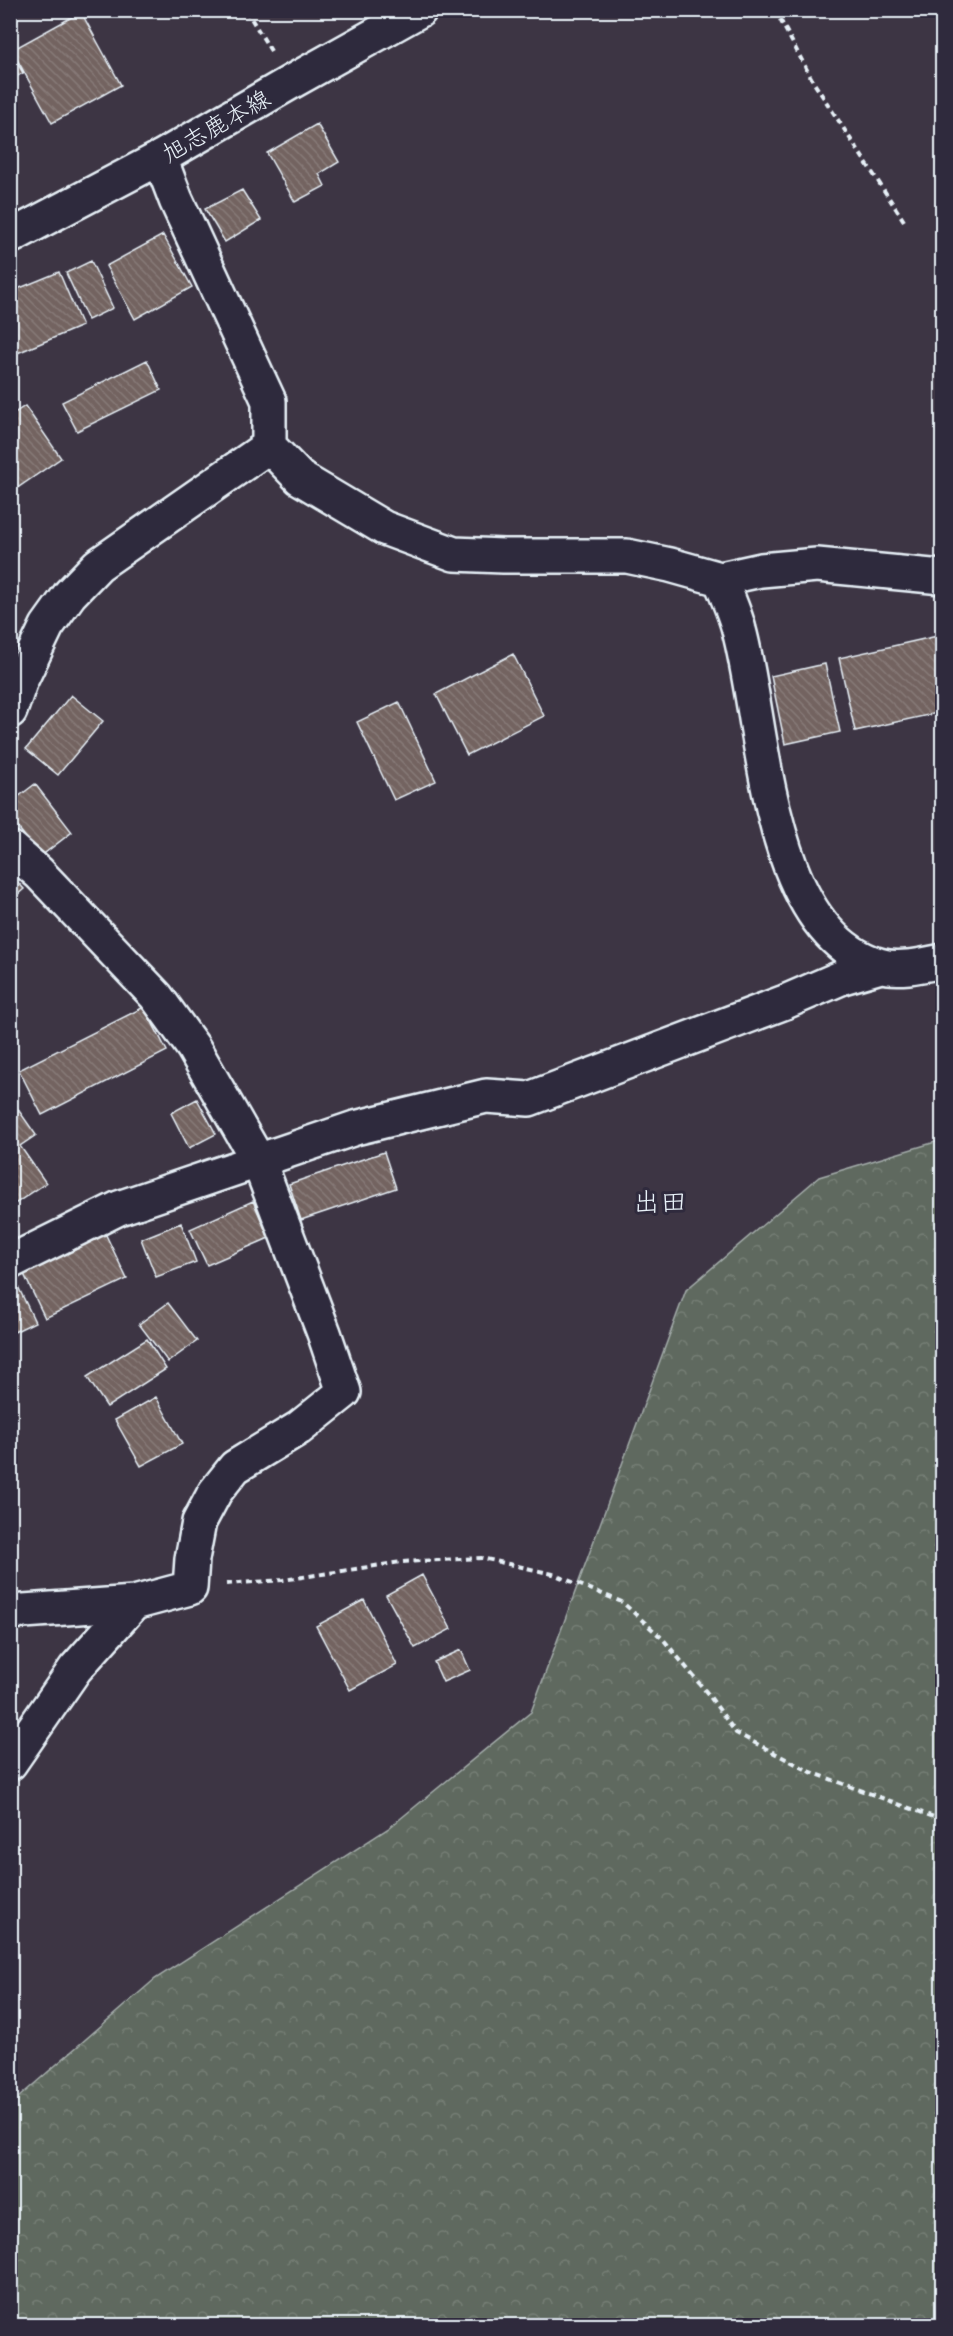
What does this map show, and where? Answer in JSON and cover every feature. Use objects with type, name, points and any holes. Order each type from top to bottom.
[{"type":"street","name":"旭志鹿本線","points":[[10,237],[160,158],[420,10]]},
{"type":"street","points":[[160,158],[176,200],[269,401],[269,447],[300,478],[384,528],[454,554],[627,556],[720,579],[761,570],[817,565],[942,577]]},
{"type":"street","points":[[10,711],[21,680],[47,626],[70,594],[91,572],[269,447]]},
{"type":"street","points":[[720,579],[739,630],[759,747],[788,863],[806,904],[829,934],[856,956],[881,966]]},
{"type":"street","points":[[10,848],[39,873],[156,996],[192,1047],[259,1162],[344,1392],[298,1428],[235,1467],[228,1475],[199,1522],[192,1559],[190,1588],[134,1603],[10,1612]]},
{"type":"street","points":[[10,1262],[119,1208],[355,1128],[486,1096],[529,1100],[785,1002],[843,977],[881,966],[918,966],[942,961]]},
{"type":"street","points":[[10,1763],[75,1669],[134,1603]]},
{"type":"path","points":[[246,10],[291,82]]},
{"type":"path","points":[[775,10],[814,83],[904,221]]},
{"type":"path","points":[[190,1588],[283,1580],[401,1563],[482,1558],[553,1574],[622,1602],[663,1639],[708,1694],[736,1733],[811,1772],[942,1820]]},
{"type":"green space","points":[[942,1140],[942,2325],[11,2325],[11,2104],[155,1979],[389,1828],[531,1712],[686,1290],[819,1177]]},
{"type":"building","points":[[81,12],[121,85],[52,123],[12,50]]},
{"type":"building","points":[[10,51],[23,73],[10,80]]},
{"type":"building","points":[[317,124],[339,162],[319,174],[325,186],[295,202],[267,153]]},
{"type":"building","points":[[242,190],[261,220],[225,242],[205,209]]},
{"type":"building","points":[[163,235],[192,287],[135,319],[106,266]]},
{"type":"building","points":[[91,261],[113,308],[88,320],[66,273]]},
{"type":"building","points":[[59,272],[82,326],[10,356],[10,292]]},
{"type":"building","points":[[147,360],[161,390],[77,431],[62,402]]},
{"type":"building","points":[[25,406],[61,458],[10,493],[10,416]]},
{"type":"building","points":[[942,635],[942,712],[855,731],[839,658]]},
{"type":"building","points":[[513,654],[544,716],[467,755],[436,694]]},
{"type":"building","points":[[825,664],[840,732],[785,744],[771,676]]},
{"type":"building","points":[[71,695],[103,721],[58,775],[26,749]]},
{"type":"building","points":[[399,702],[436,781],[394,800],[357,722]]},
{"type":"building","points":[[35,784],[72,832],[41,856],[10,818],[10,803]]},
{"type":"building","points":[[10,874],[24,889],[10,901]]},
{"type":"building","points":[[144,1007],[167,1051],[42,1115],[19,1070]]},
{"type":"building","points":[[10,1098],[36,1135],[20,1146],[46,1183],[10,1207]]},
{"type":"building","points":[[197,1099],[216,1134],[189,1148],[171,1113]]},
{"type":"building","points":[[384,1152],[396,1188],[301,1220],[289,1184]]},
{"type":"building","points":[[253,1201],[269,1238],[207,1265],[190,1229]]},
{"type":"building","points":[[181,1223],[196,1262],[156,1277],[141,1239]]},
{"type":"building","points":[[105,1233],[127,1279],[45,1318],[23,1272]]},
{"type":"building","points":[[12,1274],[35,1322],[10,1334],[10,1275]]},
{"type":"building","points":[[168,1303],[197,1341],[168,1362],[139,1324]]},
{"type":"building","points":[[147,1339],[166,1369],[107,1407],[87,1377]]},
{"type":"building","points":[[156,1397],[182,1444],[141,1466],[115,1420]]},
{"type":"building","points":[[422,1575],[451,1629],[415,1648],[386,1595]]},
{"type":"building","points":[[364,1600],[397,1665],[350,1690],[316,1626]]},
{"type":"building","points":[[461,1650],[470,1670],[443,1682],[434,1662]]},
{"type":"district","name":"出田","points":[[660,1202]]}]
